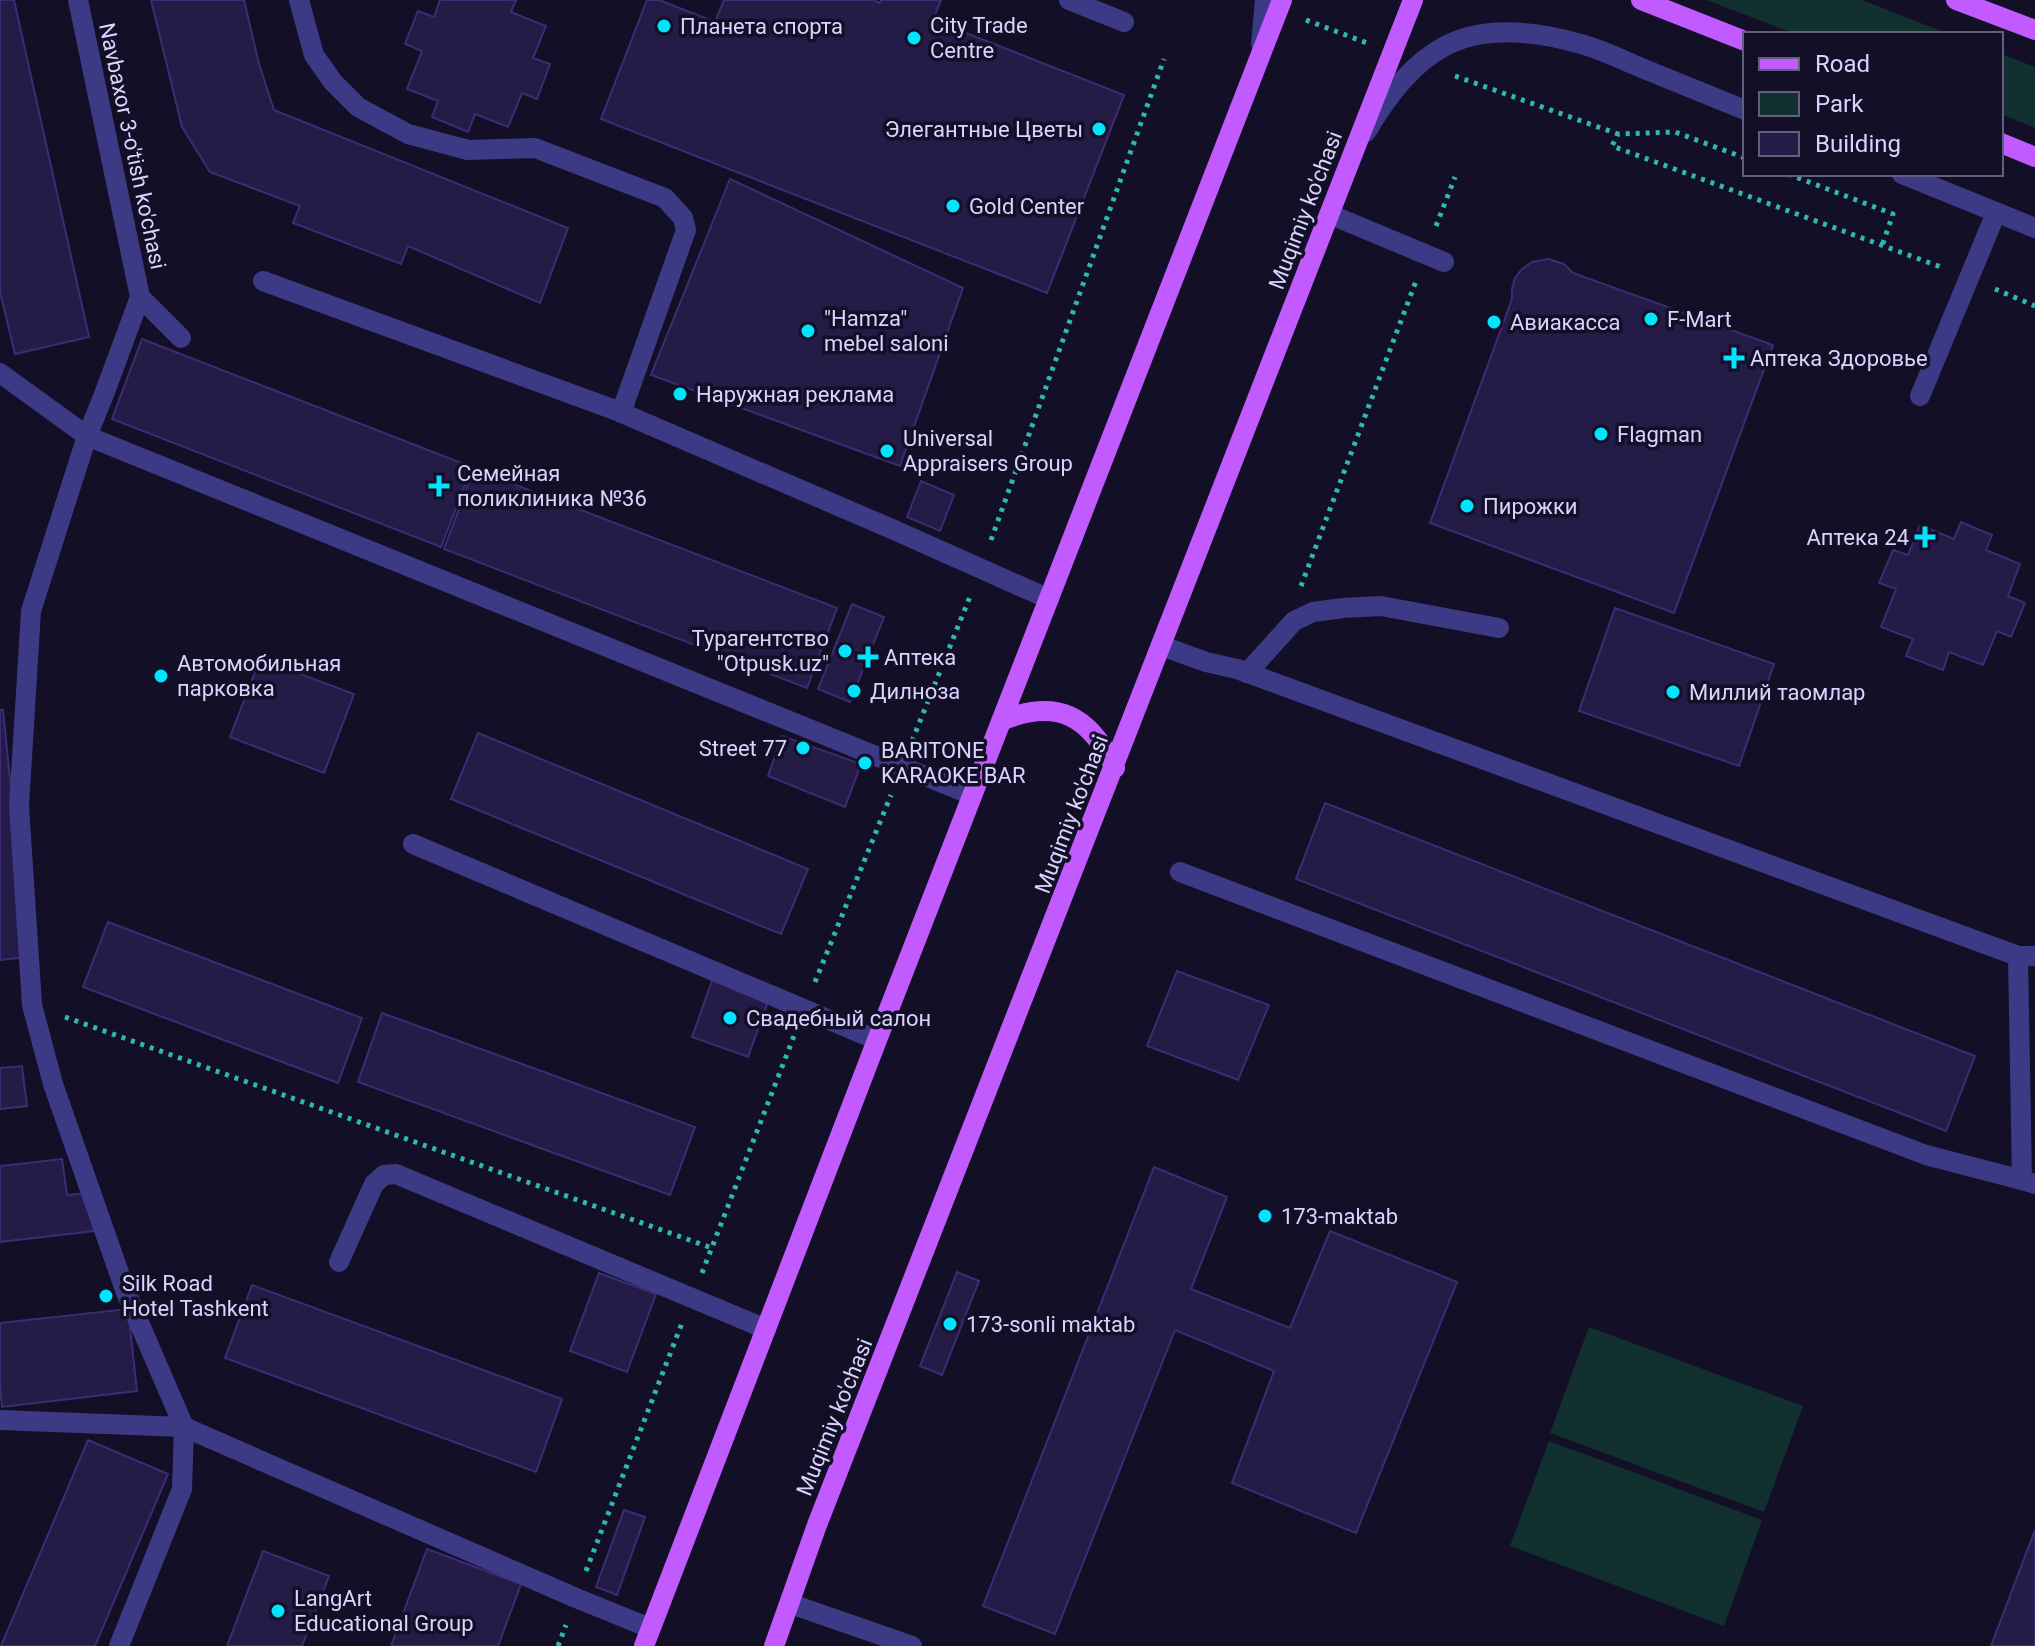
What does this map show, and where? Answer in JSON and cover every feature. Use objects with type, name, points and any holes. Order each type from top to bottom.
[{"type":"main road","name":"Muqimiy ko'chasi","points":[[774,1646],[817,1525],[1413,0]]},
{"type":"main road","points":[[1641,0],[1743,40]]},
{"type":"main road","points":[[1956,0],[2035,30]]},
{"type":"main road","points":[[647,1637],[1255,70],[1289,8]]},
{"type":"main road","points":[[2003,144],[2035,157]]},
{"type":"main road","points":[[1001,721],[1034,711],[1051,710],[1067,714],[1096,736],[1115,768]]},
{"type":"street","name":"Navbaxor 3-o'tish ko'chasi","points":[[78,0],[140,297],[87,436],[31,611],[19,806],[32,1005],[53,1084],[125,1290],[184,1427],[182,1489],[119,1646]]},
{"type":"street","points":[[299,0],[314,55],[333,82],[358,107],[408,134],[468,150],[535,148],[665,198],[683,218],[686,230],[621,413]]},
{"type":"street","points":[[1069,0],[1124,22]]},
{"type":"street","points":[[1255,70],[1263,35],[1265,0]]},
{"type":"street","points":[[1352,156],[1399,83],[1448,44],[1481,34],[1511,32],[1582,44],[1743,109]]},
{"type":"street","points":[[1907,176],[2035,228]]},
{"type":"street","points":[[1920,396],[1996,213]]},
{"type":"street","points":[[1329,214],[1435,258]]},
{"type":"street","points":[[263,281],[621,413],[1049,599]]},
{"type":"street","points":[[140,297],[181,338]]},
{"type":"street","points":[[0,373],[87,436],[972,795]]},
{"type":"street","points":[[1247,673],[1294,621],[1313,612],[1381,606],[1499,628]]},
{"type":"street","points":[[1162,646],[1247,673],[2026,956],[2028,1182],[1926,1155],[1180,872]]},
{"type":"street","points":[[413,844],[877,1040]]},
{"type":"street","points":[[339,1262],[374,1184],[384,1175],[396,1174],[766,1329]]},
{"type":"street","points":[[0,1420],[184,1427],[576,1598],[647,1637]]},
{"type":"street","points":[[791,1604],[912,1646]]},
{"type":"path","points":[[1289,8],[1368,43]]},
{"type":"path","points":[[576,1598],[804,1009],[981,569],[1164,59]]},
{"type":"path","points":[[1455,75],[1618,134],[1675,132],[1743,157]]},
{"type":"path","points":[[1618,134],[1612,146],[1882,246],[1893,214],[1793,176]]},
{"type":"path","points":[[1296,598],[1435,258],[1455,177]]},
{"type":"path","points":[[32,1005],[712,1248]]},
{"type":"green space","points":[[1707,0],[1862,0],[1944,32],[1790,32]]},
{"type":"green space","points":[[2003,55],[2035,67],[2035,128],[2003,115]]},
{"type":"green space","points":[[1589,1327],[1803,1406],[1764,1512],[1550,1433]]},
{"type":"green space","points":[[1549,1441],[1762,1520],[1724,1626],[1510,1546]]},
{"type":"building","points":[[0,0],[14,0],[89,337],[15,354],[0,292]]},
{"type":"building","points":[[151,0],[244,0],[274,110],[568,228],[540,303],[408,246],[401,264],[293,223],[300,206],[210,172],[182,127]]},
{"type":"building","points":[[440,0],[516,0],[511,12],[546,26],[533,58],[550,64],[537,99],[522,93],[508,127],[475,114],[468,132],[432,117],[438,101],[407,89],[422,51],[405,44],[418,11],[434,17]]},
{"type":"building","name":"Gold Center","points":[[647,0],[659,0],[715,22],[724,0],[873,0],[880,3],[881,0],[941,0],[933,20],[1124,95],[1047,293],[601,119]]},
{"type":"building","name":"\"Hamza\" mebel saloni","points":[[730,179],[963,288],[900,466],[651,375]]},
{"type":"building","name":"Flagman","points":[[1548,259],[1564,264],[1573,273],[1773,345],[1674,613],[1430,523],[1512,299],[1515,278],[1532,262]]},
{"type":"building","points":[[142,339],[472,467],[441,547],[112,419]]},
{"type":"building","points":[[474,469],[837,608],[807,688],[444,549]]},
{"type":"building","points":[[921,481],[954,495],[940,531],[907,517]]},
{"type":"building","points":[[1961,522],[1992,535],[1986,550],[2020,564],[2008,596],[2025,603],[2011,637],[1997,631],[1983,665],[1949,652],[1943,670],[1906,656],[1913,639],[1881,627],[1896,589],[1879,583],[1893,550],[1908,555],[1920,525],[1954,539]]},
{"type":"building","points":[[852,604],[884,617],[850,702],[818,689]]},
{"type":"building","points":[[1615,608],[1774,664],[1739,766],[1579,711]]},
{"type":"building","points":[[260,659],[354,694],[324,773],[230,737]]},
{"type":"building","points":[[0,710],[3,710],[28,957],[0,960]]},
{"type":"building","points":[[478,733],[808,869],[781,934],[451,799]]},
{"type":"building","points":[[782,736],[861,764],[845,807],[768,776]]},
{"type":"building","points":[[1325,803],[1975,1056],[1946,1131],[1296,879]]},
{"type":"building","points":[[108,922],[362,1018],[338,1083],[83,987]]},
{"type":"building","points":[[1177,971],[1269,1005],[1238,1080],[1147,1046]]},
{"type":"building","name":"Свадебный салон","points":[[713,978],[769,999],[748,1057],[692,1037]]},
{"type":"building","points":[[382,1013],[695,1127],[670,1195],[358,1082]]},
{"type":"building","points":[[22,1066],[27,1106],[0,1109],[0,1068]]},
{"type":"building","points":[[62,1159],[67,1195],[89,1193],[94,1231],[0,1242],[0,1166]]},
{"type":"building","points":[[1154,1167],[1227,1197],[1191,1289],[1290,1328],[1330,1231],[1457,1282],[1356,1533],[1232,1483],[1274,1371],[1175,1330],[1055,1634],[983,1606]]},
{"type":"building","name":"173-sonli maktab","points":[[957,1272],[979,1281],[942,1375],[920,1366]]},
{"type":"building","points":[[599,1273],[656,1294],[627,1372],[570,1351]]},
{"type":"building","points":[[252,1285],[562,1399],[536,1472],[225,1358]]},
{"type":"building","points":[[128,1309],[137,1391],[2,1407],[0,1323]]},
{"type":"building","points":[[88,1440],[168,1474],[95,1646],[1,1646]]},
{"type":"building","points":[[624,1510],[645,1517],[617,1595],[596,1587]]},
{"type":"building","points":[[2035,1530],[2035,1646],[1991,1646]]},
{"type":"building","points":[[427,1549],[521,1584],[498,1646],[391,1646]]},
{"type":"building","name":"LangArt Educational Group","points":[[263,1551],[329,1576],[302,1646],[227,1646]]},
{"type":"place","name":"Планета спорта","points":[[664,26]]},
{"type":"place","name":"City Trade Centre","points":[[914,38]]},
{"type":"place","name":"Элегантные Цветы","points":[[1099,129]]},
{"type":"place","name":"Gold Center","points":[[953,206]]},
{"type":"place","name":"F-Mart","points":[[1651,319]]},
{"type":"place","name":"Авиакасса","points":[[1494,322]]},
{"type":"place","name":"\"Hamza\" mebel saloni","points":[[808,331]]},
{"type":"place","name":"Аптека Здоровье","points":[[1734,358]]},
{"type":"place","name":"Наружная реклама","points":[[680,394]]},
{"type":"place","name":"Flagman","points":[[1601,434]]},
{"type":"place","name":"Universal Appraisers Group","points":[[887,451]]},
{"type":"place","name":"Семейная поликлиника №36","points":[[439,486]]},
{"type":"place","name":"Пирожки","points":[[1467,506]]},
{"type":"place","name":"Аптека 24","points":[[1925,537]]},
{"type":"place","name":"Турагентство \"Otpusk.uz\"","points":[[845,651]]},
{"type":"place","name":"Аптека","points":[[868,657]]},
{"type":"place","name":"Автомобильная парковка","points":[[161,676]]},
{"type":"place","name":"Дилноза","points":[[854,691]]},
{"type":"place","name":"Миллий таомлар","points":[[1673,692]]},
{"type":"place","name":"Street 77","points":[[803,748]]},
{"type":"place","name":"BARITONE KARAOKE BAR","points":[[865,763]]},
{"type":"place","name":"Свадебный салон","points":[[730,1018]]},
{"type":"place","name":"173-maktab","points":[[1265,1216]]},
{"type":"place","name":"Silk Road Hotel Tashkent","points":[[106,1296]]},
{"type":"place","name":"173-sonli maktab","points":[[950,1324]]},
{"type":"place","name":"LangArt Educational Group","points":[[278,1611]]}]
